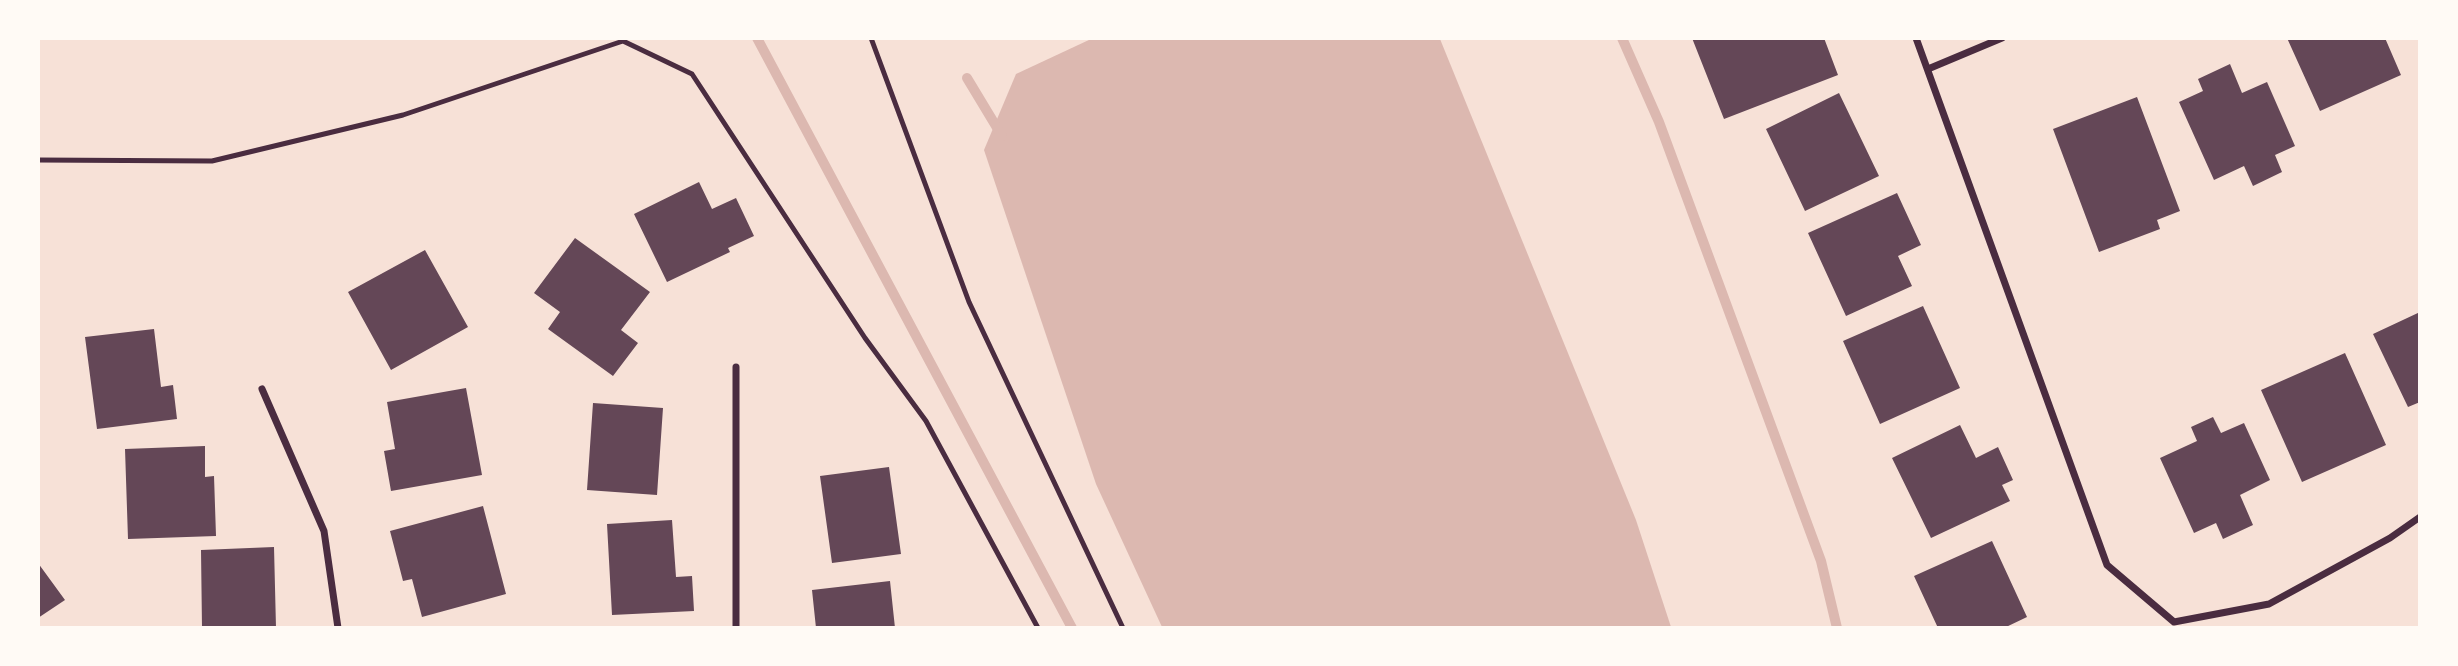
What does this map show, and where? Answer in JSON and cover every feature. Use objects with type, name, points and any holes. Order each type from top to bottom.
[{"type":"street","points":[[1916,38],[2107,565],[2174,622],[2269,604],[2390,538],[2420,516]]},
{"type":"street","points":[[1928,69],[2002,38]]},
{"type":"street","points":[[736,367],[736,628]]},
{"type":"street","points":[[262,389],[324,531],[338,628]]},
{"type":"lane","points":[[871,38],[969,302],[1123,628]]},
{"type":"lane","points":[[38,160],[212,161],[403,115],[623,41],[692,74],[865,338],[926,421],[1038,628]]},
{"type":"shaded area","points":[[1091,39],[1440,39],[1636,520],[1671,627],[1162,627],[1096,484],[984,150],[1016,74]]},
{"type":"building","points":[[1692,38],[1824,38],[1838,75],[1724,119]]},
{"type":"building","points":[[2287,38],[2385,38],[2401,75],[2320,111]]},
{"type":"building","points":[[2230,64],[2242,93],[2267,82],[2295,146],[2275,155],[2282,172],[2253,186],[2244,166],[2214,180],[2179,102],[2203,91],[2198,79]]},
{"type":"building","points":[[1839,93],[1879,176],[1805,211],[1766,129]]},
{"type":"building","points":[[2137,97],[2180,211],[2157,220],[2160,229],[2099,252],[2053,129]]},
{"type":"building","points":[[699,182],[712,209],[736,198],[754,236],[728,248],[730,252],[667,282],[634,214]]},
{"type":"building","points":[[1897,193],[1921,245],[1898,256],[1912,286],[1846,316],[1808,233]]},
{"type":"building","points":[[575,238],[650,292],[621,330],[638,343],[613,376],[548,329],[560,312],[534,293]]},
{"type":"building","points":[[425,250],[468,327],[391,370],[348,292]]},
{"type":"building","points":[[1923,306],[1960,388],[1880,424],[1843,341]]},
{"type":"building","points":[[2420,312],[2420,402],[2408,407],[2373,334]]},
{"type":"building","points":[[154,329],[161,387],[173,385],[177,419],[97,429],[85,337]]},
{"type":"building","points":[[2345,353],[2386,445],[2302,482],[2261,390]]},
{"type":"building","points":[[466,388],[482,475],[391,491],[384,451],[395,449],[387,402]]},
{"type":"building","points":[[593,403],[663,408],[657,495],[587,490]]},
{"type":"building","points":[[2213,417],[2221,433],[2244,423],[2270,480],[2240,495],[2253,525],[2223,539],[2216,523],[2194,533],[2160,458],[2197,441],[2191,427]]},
{"type":"building","points":[[1960,425],[1976,458],[1998,447],[2013,480],[2002,485],[2010,501],[1931,538],[1892,458]]},
{"type":"building","points":[[205,446],[205,477],[214,476],[216,536],[128,539],[125,449]]},
{"type":"building","points":[[889,467],[901,554],[832,563],[820,476]]},
{"type":"building","points":[[483,506],[506,594],[422,617],[412,579],[403,581],[390,531]]},
{"type":"building","points":[[672,520],[676,577],[692,576],[694,611],[612,615],[607,524]]},
{"type":"building","points":[[1992,541],[2027,617],[2004,628],[1938,628],[1914,576]]},
{"type":"building","points":[[274,547],[276,628],[202,628],[201,550]]},
{"type":"building","points":[[38,563],[65,600],[38,618]]},
{"type":"building","points":[[890,581],[895,628],[816,628],[812,590]]},
{"type":"waterway","points":[[757,38],[1072,628]]},
{"type":"waterway","points":[[1622,38],[1659,122],[1821,561],[1837,628]]},
{"type":"waterway","points":[[967,78],[1002,136]]}]
